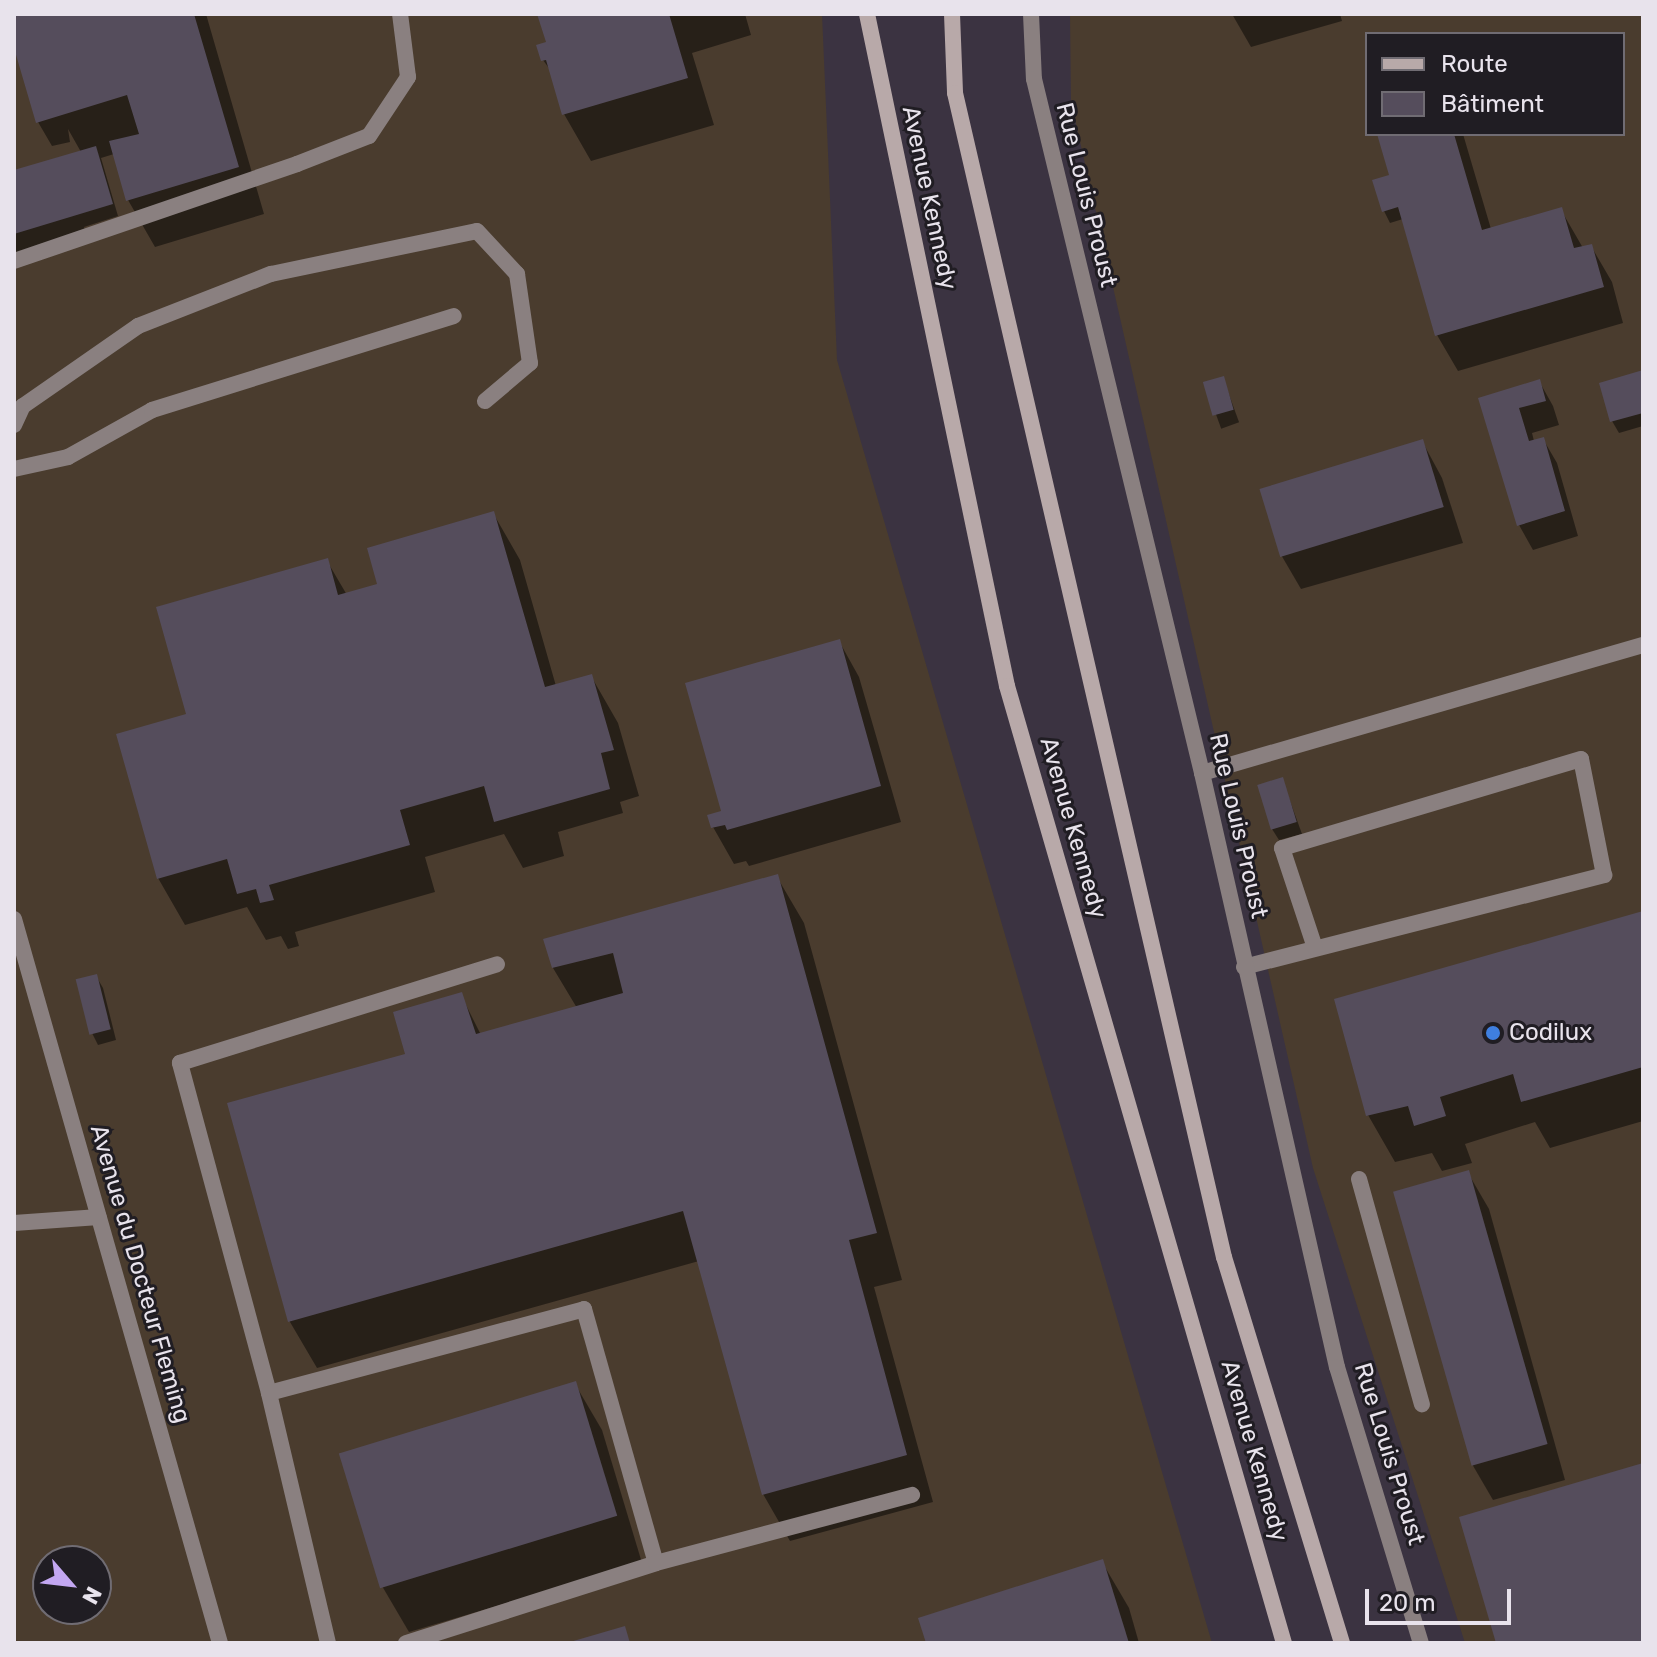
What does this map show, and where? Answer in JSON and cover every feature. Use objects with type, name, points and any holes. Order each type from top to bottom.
[{"type":"main road","name":"Avenue Kennedy","points":[[867,14],[1007,686],[1284,1643]]},
{"type":"main road","name":"Avenue Kennedy","points":[[952,14],[955,93],[1224,1257],[1342,1643]]},
{"type":"street","points":[[14,261],[297,164],[369,136],[408,77],[400,14]]},
{"type":"street","name":"Rue Louis Proust","points":[[1031,14],[1034,79],[1202,773],[1337,1367],[1421,1643]]},
{"type":"street","points":[[14,425],[23,406],[138,326],[271,274],[477,231],[517,274],[530,363],[485,401]]},
{"type":"street","points":[[14,469],[68,457],[152,410],[454,316]]},
{"type":"street","points":[[1202,773],[1643,645]]},
{"type":"street","points":[[1244,967],[1604,875],[1581,759],[1282,848],[1315,948]]},
{"type":"street","name":"Avenue du Docteur Fleming","points":[[14,919],[220,1643]]},
{"type":"street","points":[[328,1643],[269,1393],[180,1063],[497,964]]},
{"type":"street","points":[[1359,1179],[1422,1404]]},
{"type":"street","points":[[14,1223],[99,1217]]},
{"type":"street","points":[[269,1393],[584,1309],[656,1563]]},
{"type":"street","points":[[406,1643],[656,1563],[912,1495]]},
{"type":"shaded area","points":[[14,14],[822,14],[837,360],[1212,1643],[14,1643]]},
{"type":"shaded area","points":[[1070,14],[1643,14],[1643,1643],[1465,1643],[1313,1168],[1071,102]]},
{"type":"building","points":[[14,14],[194,14],[239,167],[126,201],[109,141],[139,134],[127,95],[36,123],[14,48]]},
{"type":"building","points":[[537,14],[669,14],[688,78],[562,115],[546,60],[541,61],[536,45],[546,42]]},
{"type":"building","points":[[1378,136],[1455,136],[1482,230],[1562,207],[1574,248],[1592,244],[1604,287],[1435,336],[1398,207],[1382,212],[1372,180],[1389,175]]},
{"type":"building","points":[[96,146],[113,204],[14,234],[14,170]]},
{"type":"building","points":[[1643,370],[1643,413],[1610,422],[1599,383]]},
{"type":"building","points":[[1224,376],[1234,410],[1212,416],[1203,382]]},
{"type":"building","points":[[1540,379],[1546,401],[1519,408],[1529,441],[1544,437],[1565,511],[1517,526],[1478,398]]},
{"type":"building","points":[[1423,439],[1444,507],[1280,557],[1259,489]]},
{"type":"building","points":[[494,511],[545,687],[592,674],[614,750],[601,753],[610,789],[494,822],[484,786],[400,810],[410,845],[269,885],[274,900],[260,903],[256,889],[237,894],[227,859],[157,879],[116,734],[186,714],[156,607],[328,558],[338,595],[377,584],[367,548]]},
{"type":"building","points":[[840,639],[881,786],[727,830],[725,825],[711,828],[707,815],[721,811],[685,683]]},
{"type":"building","points":[[1283,777],[1297,822],[1271,830],[1257,785]]},
{"type":"building","points":[[778,874],[877,1233],[849,1240],[907,1455],[762,1495],[683,1211],[288,1322],[227,1103],[405,1054],[393,1012],[462,992],[476,1034],[623,993],[613,953],[552,968],[543,939]]},
{"type":"building","name":"Codilux","points":[[1643,911],[1643,1067],[1521,1102],[1513,1074],[1440,1097],[1446,1116],[1414,1126],[1408,1106],[1366,1116],[1334,999]]},
{"type":"building","points":[[97,974],[111,1029],[89,1035],[76,979]]},
{"type":"building","points":[[1469,1170],[1548,1444],[1472,1466],[1393,1192]]},
{"type":"building","points":[[576,1381],[617,1516],[380,1588],[339,1454]]},
{"type":"building","points":[[1643,1463],[1643,1643],[1496,1643],[1459,1517]]},
{"type":"building","points":[[1103,1559],[1129,1643],[926,1643],[918,1618]]},
{"type":"building","points":[[625,1626],[630,1643],[570,1642]]},
{"type":"place","name":"Codilux","points":[[1493,1033]]}]
